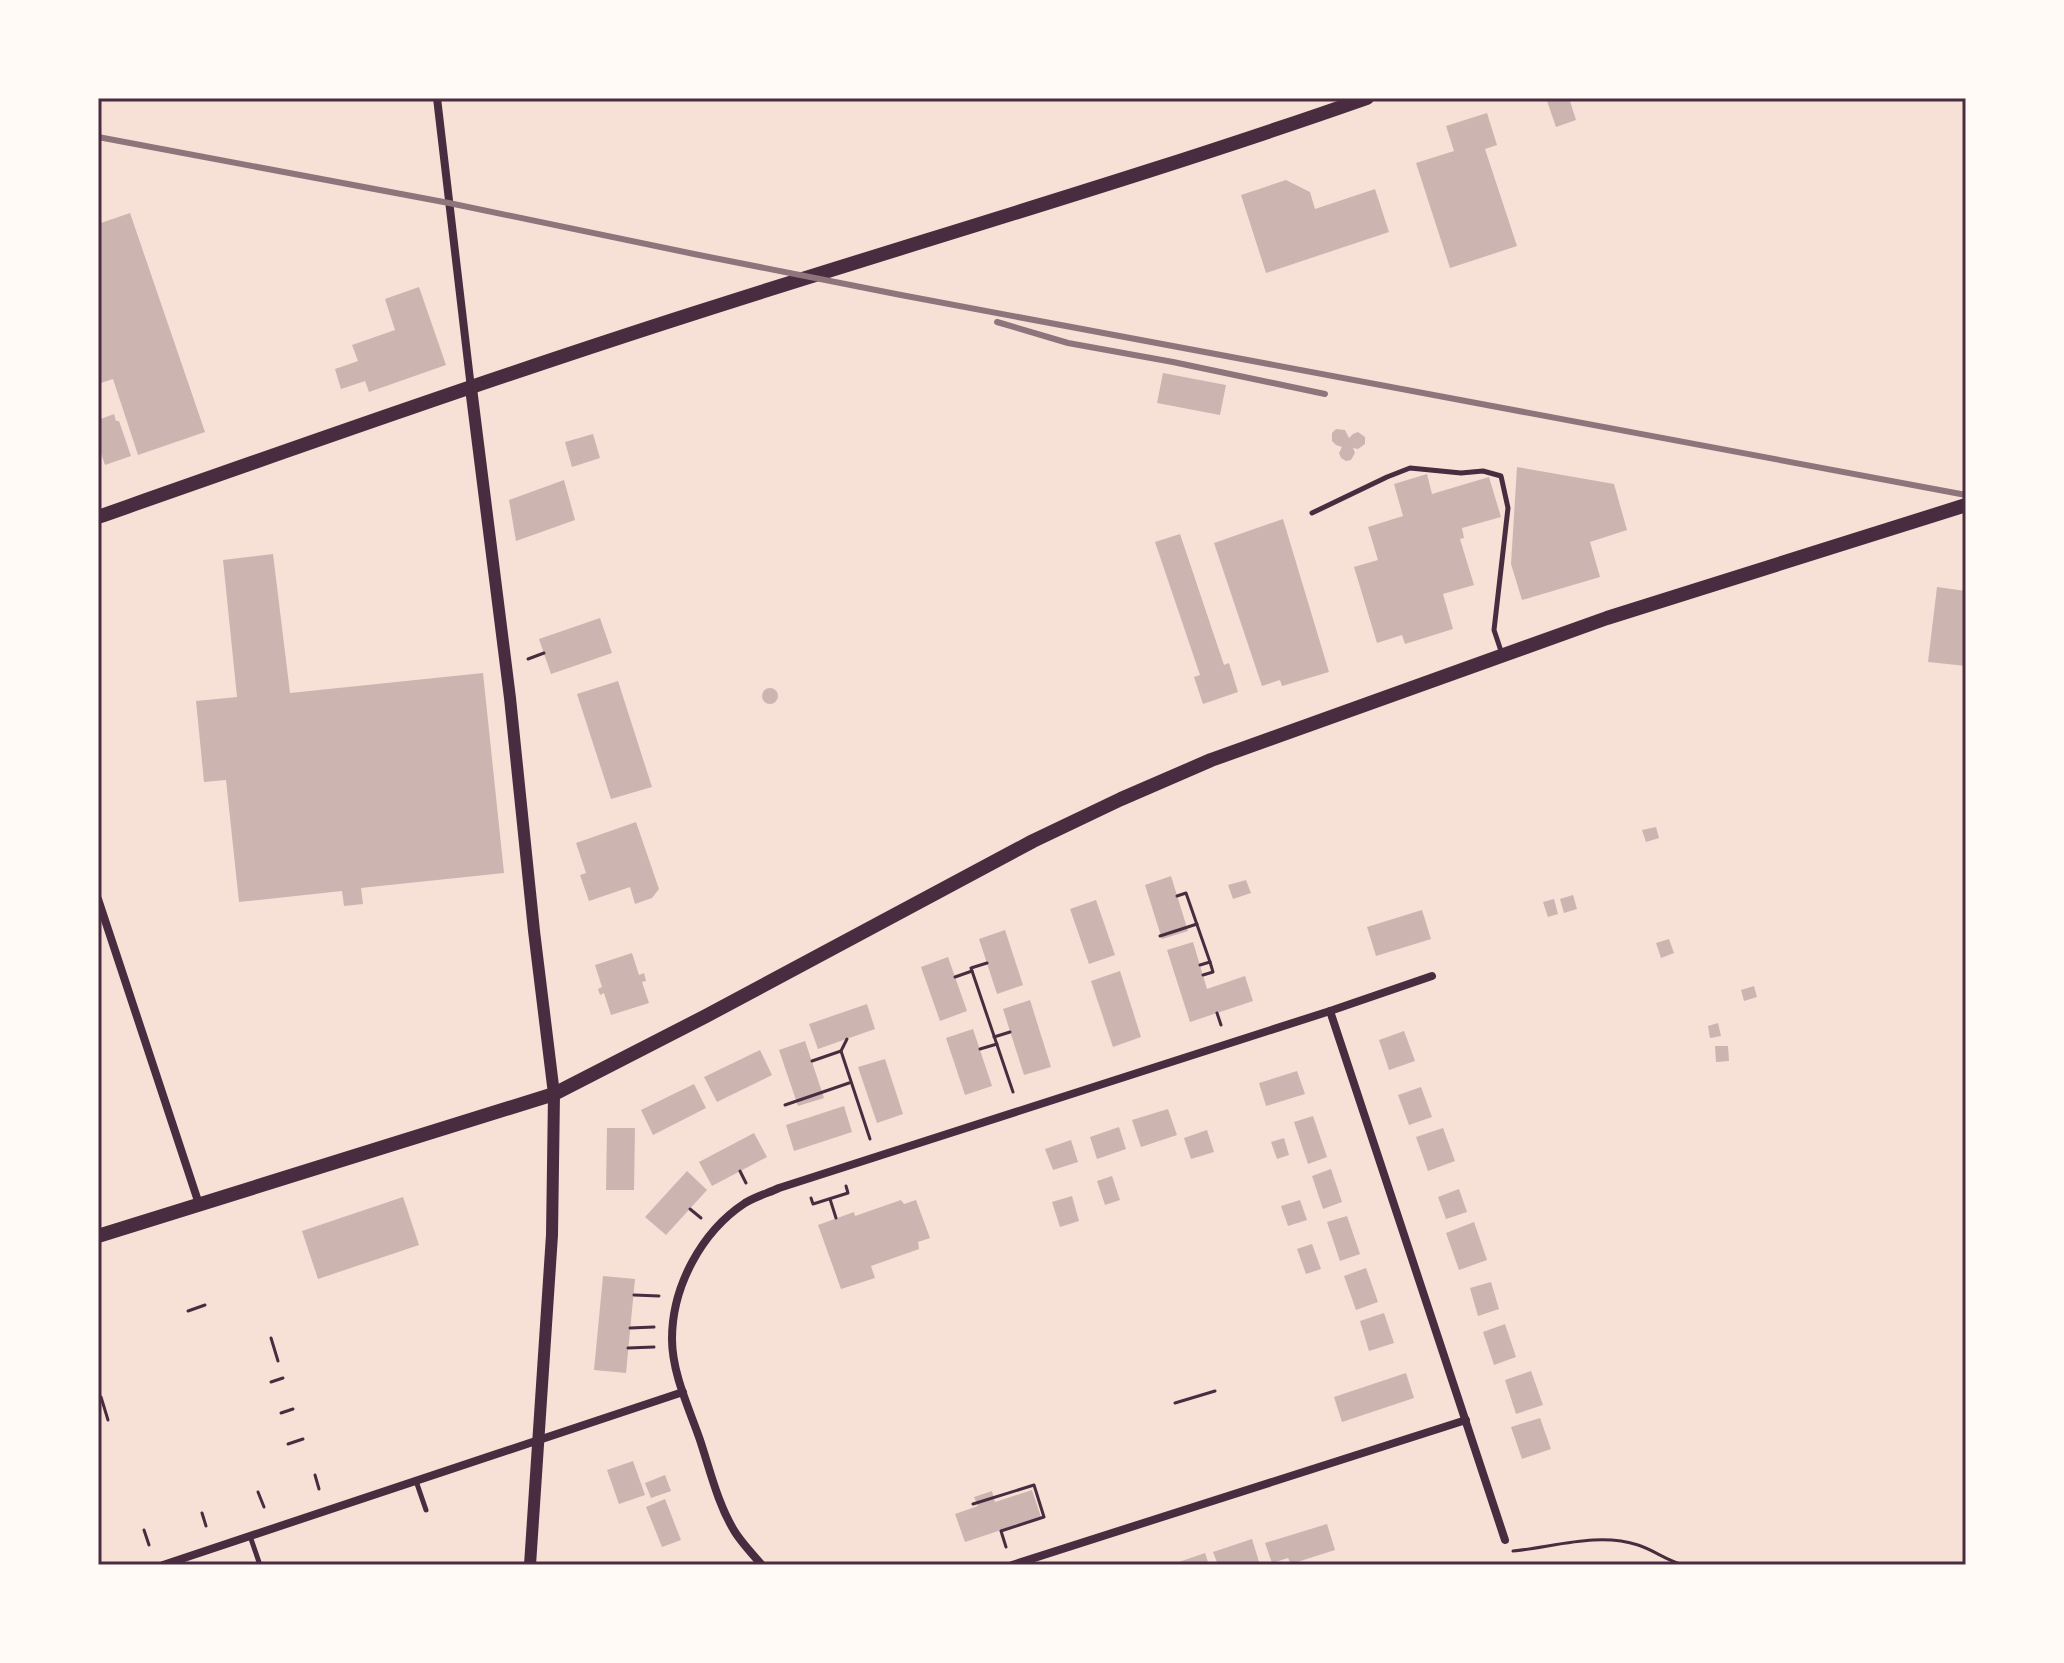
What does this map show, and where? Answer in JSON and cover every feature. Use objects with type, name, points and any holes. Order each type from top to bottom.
[{"type":"main road","points":[[98,517],[695,313],[1278,129],[1342,102],[1367,98]]},
{"type":"main road","points":[[98,1236],[554,1094],[961,879],[1121,799],[1211,760],[1607,618],[1966,505]]},
{"type":"street","points":[[437,98],[510,698],[554,1094],[552,1235],[530,1565]]},
{"type":"street","points":[[98,899],[199,1204]]},
{"type":"street","points":[[762,1565],[734,1531],[719,1498],[683,1392],[672,1340],[675,1310],[683,1282],[698,1252],[721,1223],[746,1202],[779,1188],[1432,976]]},
{"type":"street","points":[[1330,1011],[1505,1540]]},
{"type":"street","points":[[163,1565],[683,1392]]},
{"type":"street","points":[[1012,1565],[1466,1420]]},
{"type":"lane","points":[[1312,513],[1410,468],[1461,473],[1483,471],[1501,476],[1508,508],[1494,630],[1502,655]]},
{"type":"lane","points":[[416,1480],[426,1510]]},
{"type":"lane","points":[[250,1536],[260,1565]]},
{"type":"path","points":[[528,659],[544,653]]},
{"type":"path","points":[[1177,896],[1186,893],[1210,962],[1213,972],[1203,975]]},
{"type":"path","points":[[1160,936],[1197,924]]},
{"type":"path","points":[[1200,965],[1210,962]]},
{"type":"path","points":[[987,963],[971,968],[1013,1092]]},
{"type":"path","points":[[955,977],[972,971]]},
{"type":"path","points":[[1217,1013],[1221,1025]]},
{"type":"path","points":[[994,1037],[1010,1032]]},
{"type":"path","points":[[812,1061],[841,1051],[847,1039]]},
{"type":"path","points":[[980,1049],[997,1044]]},
{"type":"path","points":[[841,1051],[870,1139]]},
{"type":"path","points":[[785,1105],[851,1082]]},
{"type":"path","points":[[740,1171],[746,1183]]},
{"type":"path","points":[[811,1198],[813,1204],[848,1193],[846,1186]]},
{"type":"path","points":[[830,1199],[836,1218]]},
{"type":"path","points":[[690,1209],[701,1218]]},
{"type":"path","points":[[634,1295],[659,1296]]},
{"type":"path","points":[[188,1311],[205,1305]]},
{"type":"path","points":[[630,1328],[654,1327]]},
{"type":"path","points":[[271,1338],[278,1361]]},
{"type":"path","points":[[628,1348],[654,1347]]},
{"type":"path","points":[[271,1382],[283,1378]]},
{"type":"path","points":[[1175,1403],[1215,1391]]},
{"type":"path","points":[[101,1397],[108,1420]]},
{"type":"path","points":[[281,1413],[293,1409]]},
{"type":"path","points":[[288,1444],[303,1439]]},
{"type":"path","points":[[315,1475],[319,1489]]},
{"type":"path","points":[[973,1504],[1034,1485],[1044,1517],[1001,1531],[1006,1547]]},
{"type":"path","points":[[258,1492],[264,1507]]},
{"type":"path","points":[[202,1513],[206,1526]]},
{"type":"path","points":[[144,1530],[149,1545]]},
{"type":"path","points":[[1501,1552],[1593,1540],[1617,1540],[1640,1545],[1684,1565]]},
{"type":"building","points":[[1546,98],[1569,98],[1576,120],[1556,127]]},
{"type":"building","points":[[1487,113],[1497,145],[1485,149],[1517,246],[1450,268],[1416,163],[1454,151],[1446,126]]},
{"type":"building","points":[[1286,180],[1310,192],[1315,209],[1375,189],[1389,232],[1266,273],[1241,195]]},
{"type":"building","points":[[130,213],[205,432],[138,455],[113,379],[98,384],[98,224]]},
{"type":"building","points":[[419,287],[446,365],[369,392],[365,381],[341,389],[335,369],[358,361],[352,345],[395,330],[385,299]]},
{"type":"building","points":[[1163,373],[1226,385],[1220,415],[1157,403]]},
{"type":"building","points":[[114,414],[131,456],[105,465],[98,444],[98,420]]},
{"type":"building","points":[[1336,429],[1345,430],[1349,438],[1358,432],[1365,437],[1365,444],[1358,449],[1353,448],[1355,453],[1351,460],[1341,458],[1339,453],[1342,447],[1332,441],[1332,433]]},
{"type":"building","points":[[593,434],[600,458],[572,467],[565,442]]},
{"type":"building","points":[[1517,467],[1614,484],[1627,530],[1590,542],[1600,577],[1522,600],[1511,564]]},
{"type":"building","points":[[1427,474],[1432,494],[1489,477],[1501,517],[1462,528],[1464,538],[1460,539],[1474,585],[1443,594],[1453,629],[1405,644],[1402,635],[1377,643],[1354,567],[1378,560],[1368,527],[1403,516],[1394,484]]},
{"type":"building","points":[[564,480],[575,520],[516,541],[509,500]]},
{"type":"building","points":[[1283,519],[1329,672],[1282,686],[1280,680],[1262,686],[1214,543]]},
{"type":"building","points":[[1180,534],[1224,665],[1229,663],[1238,692],[1203,704],[1194,677],[1200,675],[1155,542]]},
{"type":"building","points":[[273,554],[290,693],[483,673],[504,873],[361,888],[363,904],[344,906],[342,891],[239,902],[226,780],[204,782],[196,701],[237,697],[223,560]]},
{"type":"building","points":[[1937,587],[1966,591],[1966,666],[1928,662]]},
{"type":"building","points":[[600,618],[612,653],[551,674],[539,639]]},
{"type":"building","points":[[618,681],[652,787],[611,799],[577,694]]},
{"type":"building","points":[[770,688],[776,690],[776,702],[770,704],[764,702],[762,696],[764,690]]},
{"type":"building","points":[[636,822],[659,889],[652,898],[635,904],[630,887],[589,901],[580,875],[586,873],[576,843]]},
{"type":"building","points":[[1656,827],[1659,838],[1646,842],[1642,830]]},
{"type":"building","points":[[1171,876],[1188,931],[1162,939],[1145,885]]},
{"type":"building","points":[[1246,880],[1251,893],[1233,899],[1228,885]]},
{"type":"building","points":[[1573,895],[1577,909],[1564,913],[1560,899]]},
{"type":"building","points":[[1554,899],[1558,914],[1548,917],[1543,902]]},
{"type":"building","points":[[1096,900],[1115,955],[1089,964],[1070,909]]},
{"type":"building","points":[[1422,910],[1431,939],[1376,956],[1367,927]]},
{"type":"building","points":[[1005,930],[1023,985],[997,994],[979,939]]},
{"type":"building","points":[[1669,939],[1674,953],[1661,958],[1656,943]]},
{"type":"building","points":[[1193,942],[1207,989],[1245,976],[1253,1001],[1190,1022],[1167,950]]},
{"type":"building","points":[[632,953],[639,975],[644,973],[646,981],[642,982],[649,1003],[611,1015],[604,993],[600,995],[598,989],[602,987],[595,965]]},
{"type":"building","points":[[948,957],[967,1011],[940,1021],[921,967]]},
{"type":"building","points":[[1120,971],[1141,1037],[1113,1047],[1091,981]]},
{"type":"building","points":[[1754,986],[1757,997],[1744,1001],[1741,990]]},
{"type":"building","points":[[1030,1000],[1051,1067],[1024,1075],[1003,1009]]},
{"type":"building","points":[[867,1004],[875,1029],[818,1049],[809,1024]]},
{"type":"building","points":[[1718,1023],[1721,1036],[1710,1038],[1708,1026]]},
{"type":"building","points":[[973,1029],[992,1086],[965,1095],[946,1038]]},
{"type":"building","points":[[1404,1031],[1415,1061],[1389,1070],[1379,1040]]},
{"type":"building","points":[[805,1041],[824,1098],[798,1106],[779,1050]]},
{"type":"building","points":[[1715,1046],[1728,1046],[1729,1061],[1716,1062]]},
{"type":"building","points":[[760,1050],[772,1075],[717,1102],[704,1077]]},
{"type":"building","points":[[885,1059],[903,1114],[877,1123],[858,1067]]},
{"type":"building","points":[[1297,1071],[1305,1094],[1266,1106],[1259,1083]]},
{"type":"building","points":[[694,1084],[706,1108],[653,1135],[641,1110]]},
{"type":"building","points":[[1421,1087],[1432,1117],[1409,1125],[1398,1095]]},
{"type":"building","points":[[844,1106],[852,1132],[794,1151],[786,1125]]},
{"type":"building","points":[[1168,1109],[1177,1135],[1141,1147],[1132,1120]]},
{"type":"building","points":[[1313,1116],[1327,1157],[1308,1164],[1294,1122]]},
{"type":"building","points":[[1119,1127],[1126,1149],[1097,1159],[1090,1137]]},
{"type":"building","points":[[607,1128],[635,1128],[634,1190],[606,1190]]},
{"type":"building","points":[[1443,1128],[1455,1161],[1428,1171],[1416,1137]]},
{"type":"building","points":[[1207,1130],[1214,1152],[1191,1159],[1184,1138]]},
{"type":"building","points":[[754,1133],[767,1157],[712,1186],[699,1162]]},
{"type":"building","points":[[1284,1138],[1289,1155],[1277,1159],[1271,1142]]},
{"type":"building","points":[[1071,1140],[1078,1162],[1053,1170],[1045,1149]]},
{"type":"building","points":[[1331,1169],[1342,1202],[1323,1209],[1312,1176]]},
{"type":"building","points":[[687,1171],[707,1190],[666,1235],[645,1217]]},
{"type":"building","points":[[1112,1176],[1120,1200],[1105,1205],[1097,1181]]},
{"type":"building","points":[[1459,1189],[1467,1212],[1446,1219],[1438,1197]]},
{"type":"building","points":[[1072,1196],[1079,1221],[1060,1227],[1052,1202]]},
{"type":"building","points":[[403,1197],[419,1245],[318,1279],[302,1231]]},
{"type":"building","points":[[901,1200],[904,1204],[916,1200],[930,1238],[918,1242],[919,1249],[871,1266],[875,1278],[841,1289],[818,1225]]},
{"type":"building","points":[[1300,1200],[1307,1220],[1288,1226],[1281,1206]]},
{"type":"building","points":[[1347,1216],[1360,1254],[1340,1261],[1327,1222]]},
{"type":"building","points":[[1474,1222],[1487,1260],[1459,1270],[1446,1233]]},
{"type":"building","points":[[1312,1244],[1321,1269],[1306,1274],[1297,1249]]},
{"type":"building","points":[[1366,1268],[1378,1302],[1356,1310],[1344,1276]]},
{"type":"building","points":[[603,1276],[635,1279],[626,1373],[594,1370]]},
{"type":"building","points":[[1491,1282],[1499,1309],[1478,1316],[1470,1288]]},
{"type":"building","points":[[1384,1313],[1394,1343],[1369,1351],[1360,1321]]},
{"type":"building","points":[[1505,1324],[1516,1357],[1494,1365],[1483,1332]]},
{"type":"building","points":[[1531,1371],[1543,1405],[1516,1414],[1505,1380]]},
{"type":"building","points":[[1406,1373],[1414,1398],[1342,1422],[1334,1397]]},
{"type":"building","points":[[1540,1418],[1551,1449],[1522,1459],[1511,1427]]},
{"type":"building","points":[[633,1461],[645,1495],[619,1504],[607,1470]]},
{"type":"building","points":[[665,1475],[671,1491],[651,1498],[645,1483]]},
{"type":"building","points":[[1032,1490],[1041,1517],[965,1542],[955,1514],[978,1506],[974,1497],[992,1491],[995,1502]]},
{"type":"building","points":[[665,1499],[681,1540],[662,1547],[646,1507]]},
{"type":"building","points":[[1327,1524],[1335,1550],[1291,1564],[1288,1558],[1272,1563],[1265,1543]]},
{"type":"building","points":[[1252,1539],[1260,1565],[1218,1565],[1213,1552]]},
{"type":"building","points":[[1205,1553],[1209,1565],[1170,1565]]},
{"type":"railway","points":[[98,137],[449,203],[901,295],[1966,495]]},
{"type":"railway","points":[[997,322],[1068,343],[1325,394]]}]
